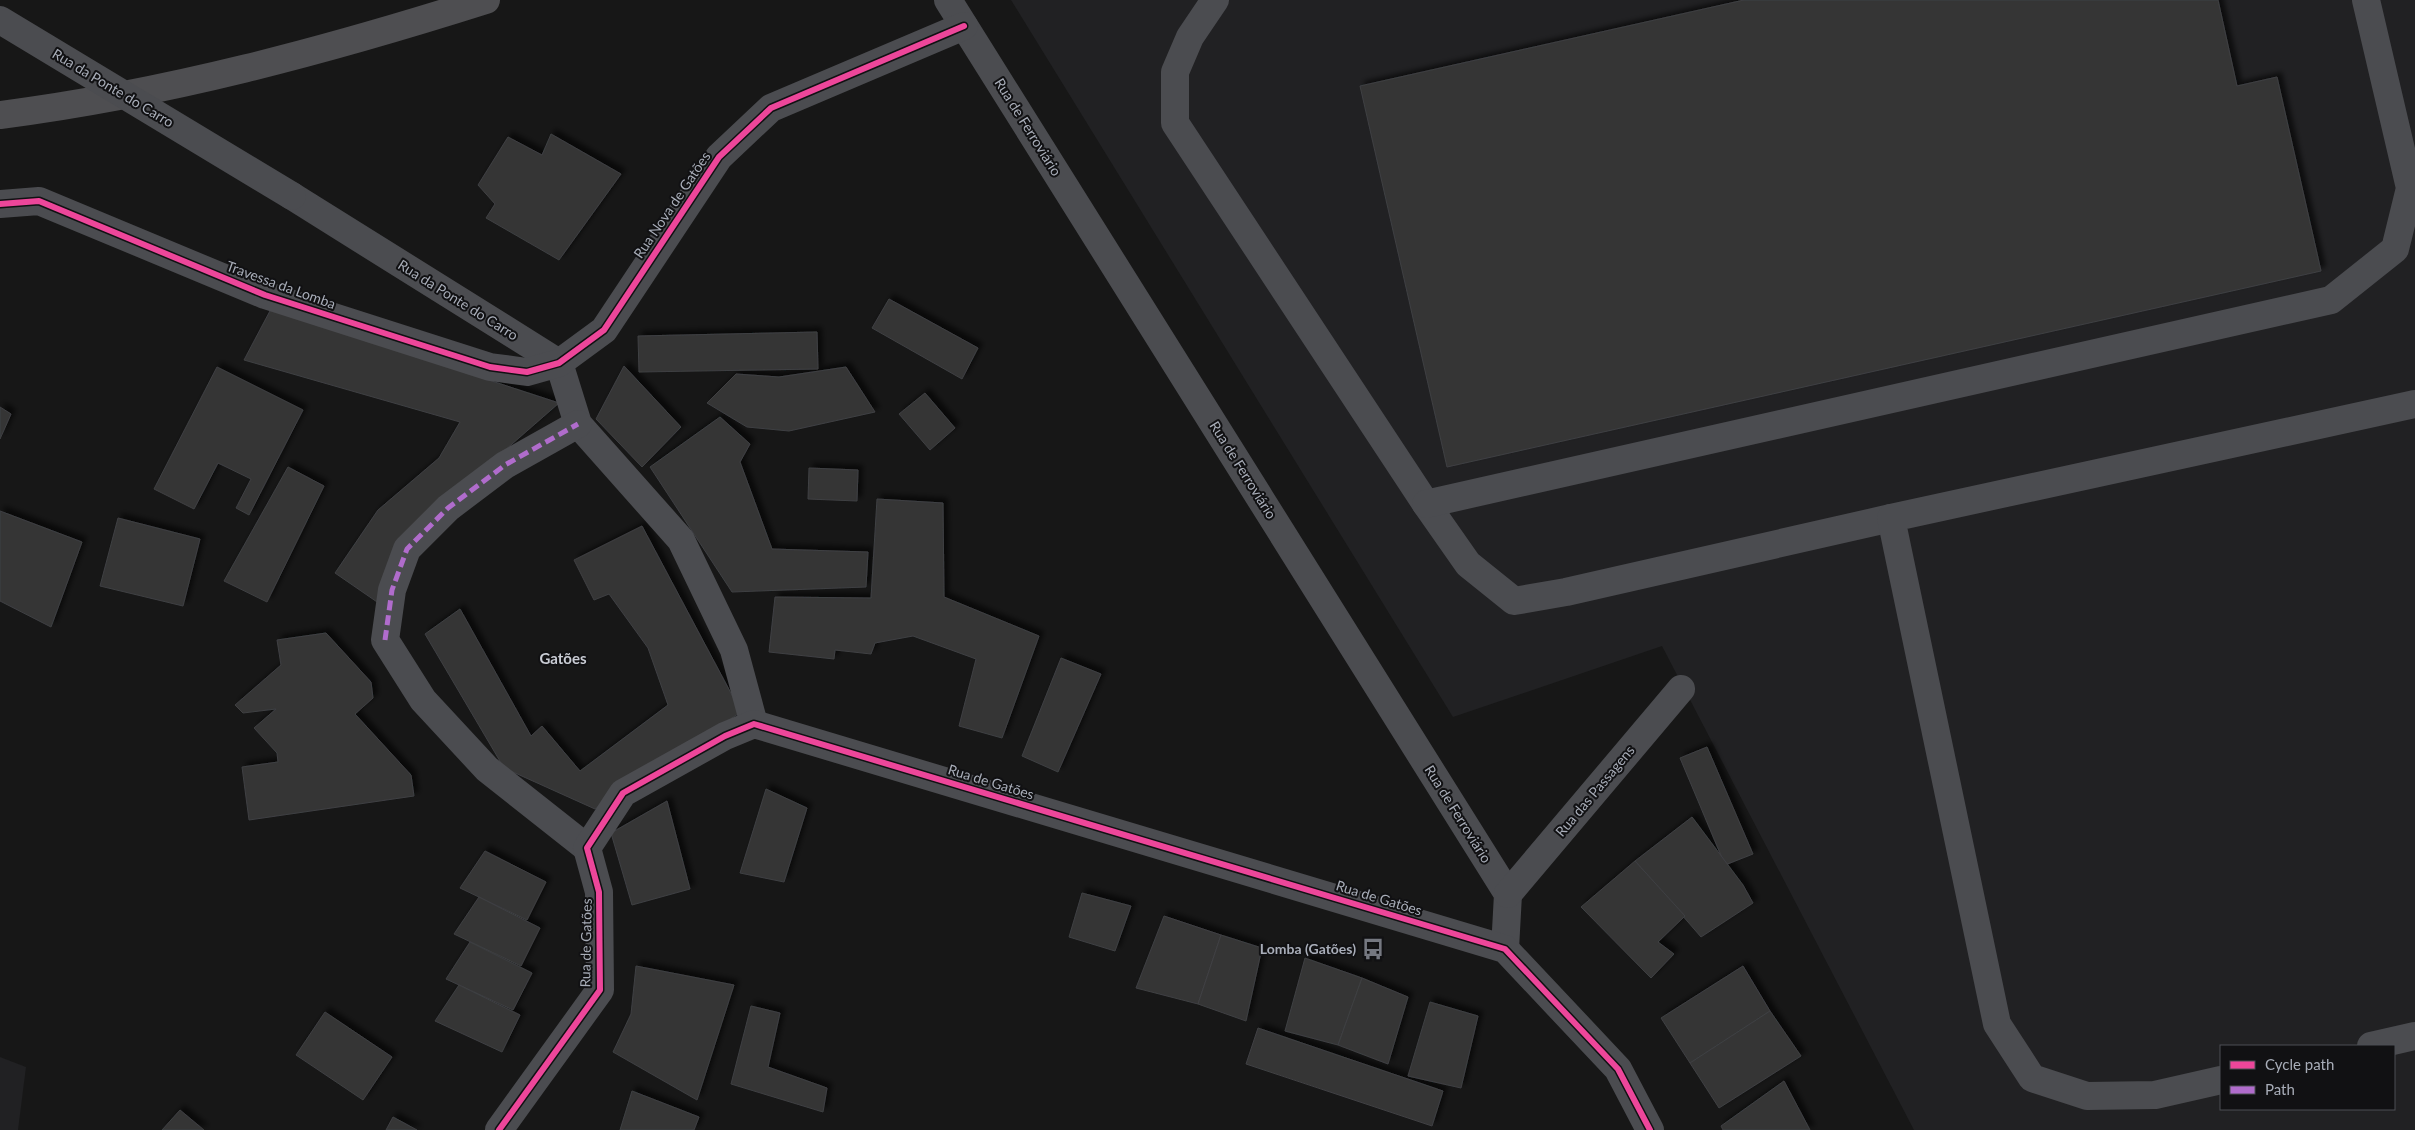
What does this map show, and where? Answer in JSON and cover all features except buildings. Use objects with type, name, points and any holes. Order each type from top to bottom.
[{"type":"highway","points":[[0,115],[154,88],[286,58],[413,23],[486,0]]},
{"type":"street","name":"Rua de Ferroviário","points":[[948,0],[1508,894]]},
{"type":"street","points":[[1215,0],[1190,37],[1175,72],[1175,123],[1426,504],[1468,564],[1514,601],[1566,592],[1891,518],[2415,404]]},
{"type":"street","points":[[1426,504],[2331,300],[2395,249],[2410,188],[2366,0]]},
{"type":"street","name":"Rua da Ponte do Carro","points":[[0,20],[292,196],[559,363]]},
{"type":"street","name":"Rua Nova de Gatões","points":[[559,363],[604,330],[719,157],[771,108],[964,26]]},
{"type":"street","name":"Travessa da Lomba","points":[[0,204],[39,201],[265,295],[490,366],[527,372],[559,363]]},
{"type":"street","points":[[559,363],[578,424],[681,540],[734,650],[754,724],[725,736],[623,794],[587,848],[487,769],[423,700],[385,640],[392,590],[407,549],[448,508],[498,471],[578,424]]},
{"type":"street","points":[[1891,518],[1997,1024],[2032,1078],[2087,1096],[2155,1095],[2220,1080]]},
{"type":"street","name":"Rua das Passagens","points":[[1508,894],[1681,689]]},
{"type":"street","name":"Rua de Gatões","points":[[754,724],[1505,950],[1618,1069],[1650,1130]]},
{"type":"street","name":"Rua de Gatões","points":[[499,1130],[600,990],[599,892],[587,848]]},
{"type":"street","points":[[1505,950],[1508,894]]},
{"type":"street","points":[[2375,1045],[2415,1036]]},
{"type":"shaded area","points":[[1011,0],[2415,0],[2415,1130],[1914,1130],[1662,646],[1453,717]]},
{"type":"shaded area","points":[[0,1057],[26,1067],[18,1130],[0,1130]]},
{"type":"marked path","points":[[385,640],[392,590],[407,549],[448,508],[505,465],[578,424]]},
{"type":"cycle path","points":[[0,204],[39,201],[265,295],[490,367],[527,372],[559,363],[604,330],[719,157],[771,108],[964,26]]},
{"type":"cycle path","points":[[499,1130],[600,990],[599,892],[587,848],[623,793],[725,736],[754,724],[1505,949],[1618,1069],[1650,1130]]},
{"type":"place","name":"Lomba (Gatões)","points":[[1373,949]]},
{"type":"district","name":"Gatões","points":[[563,659]]}]
